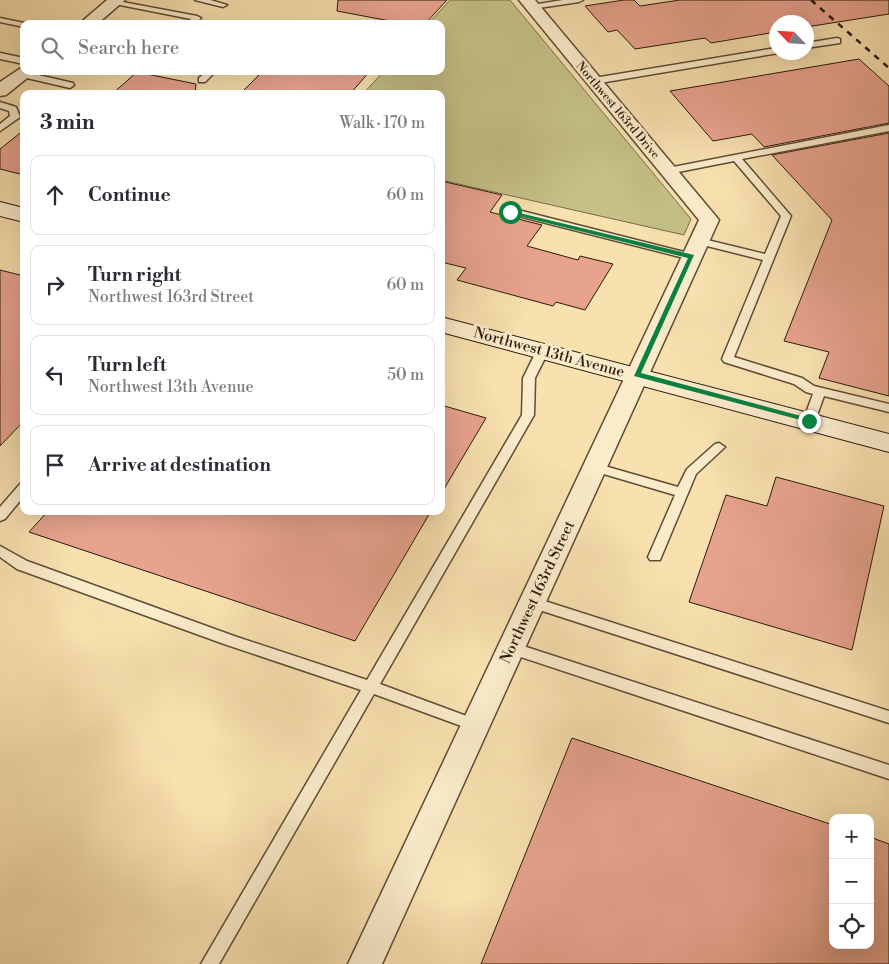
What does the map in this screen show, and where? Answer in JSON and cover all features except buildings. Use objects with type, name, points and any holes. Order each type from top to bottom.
[{"type":"street","points":[[92,20],[116,1]]},
{"type":"street","name":"Northwest 163rd Drive","points":[[530,3],[668,171],[700,239]]},
{"type":"street","points":[[0,91],[20,72]]},
{"type":"street","points":[[0,209],[20,215]]},
{"type":"street","name":"Northwest 163rd Street","points":[[365,964],[700,239]]},
{"type":"street","name":"Northwest 13th Avenue","points":[[445,325],[637,374],[889,443]]},
{"type":"lane","points":[[199,0],[223,5]]},
{"type":"lane","points":[[530,3],[579,0]]},
{"type":"lane","points":[[116,1],[196,18],[194,20]]},
{"type":"lane","points":[[0,20],[20,25]]},
{"type":"lane","points":[[814,45],[837,41]]},
{"type":"lane","points":[[594,81],[769,52]]},
{"type":"lane","points":[[0,56],[20,67]]},
{"type":"lane","points":[[41,75],[70,85]]},
{"type":"lane","points":[[202,80],[208,75]]},
{"type":"lane","points":[[0,105],[13,108],[15,117],[0,128]]},
{"type":"lane","points":[[668,171],[889,128]]},
{"type":"lane","points":[[736,158],[786,216],[728,358],[798,381],[810,389],[889,408]]},
{"type":"lane","points":[[510,212],[700,239],[769,258]]},
{"type":"lane","points":[[210,964],[528,415],[528,378],[542,350]]},
{"type":"lane","points":[[809,421],[820,391]]},
{"type":"lane","points":[[655,557],[691,472],[719,447]]},
{"type":"lane","points":[[594,468],[682,493]]},
{"type":"lane","points":[[0,516],[20,492]]},
{"type":"lane","points":[[0,551],[31,568],[228,640],[371,687],[475,726]]},
{"type":"lane","points":[[532,602],[889,717]]},
{"type":"lane","points":[[511,648],[889,772]]},
{"type":"shaded area","points":[[450,0],[510,0],[691,219],[684,235],[445,181],[445,90],[367,90],[380,75],[445,75],[445,20],[432,20]]},
{"type":"railway","points":[[811,0],[889,68]]},
{"type":"route","points":[[510,212],[692,257],[637,374],[809,421]]}]
